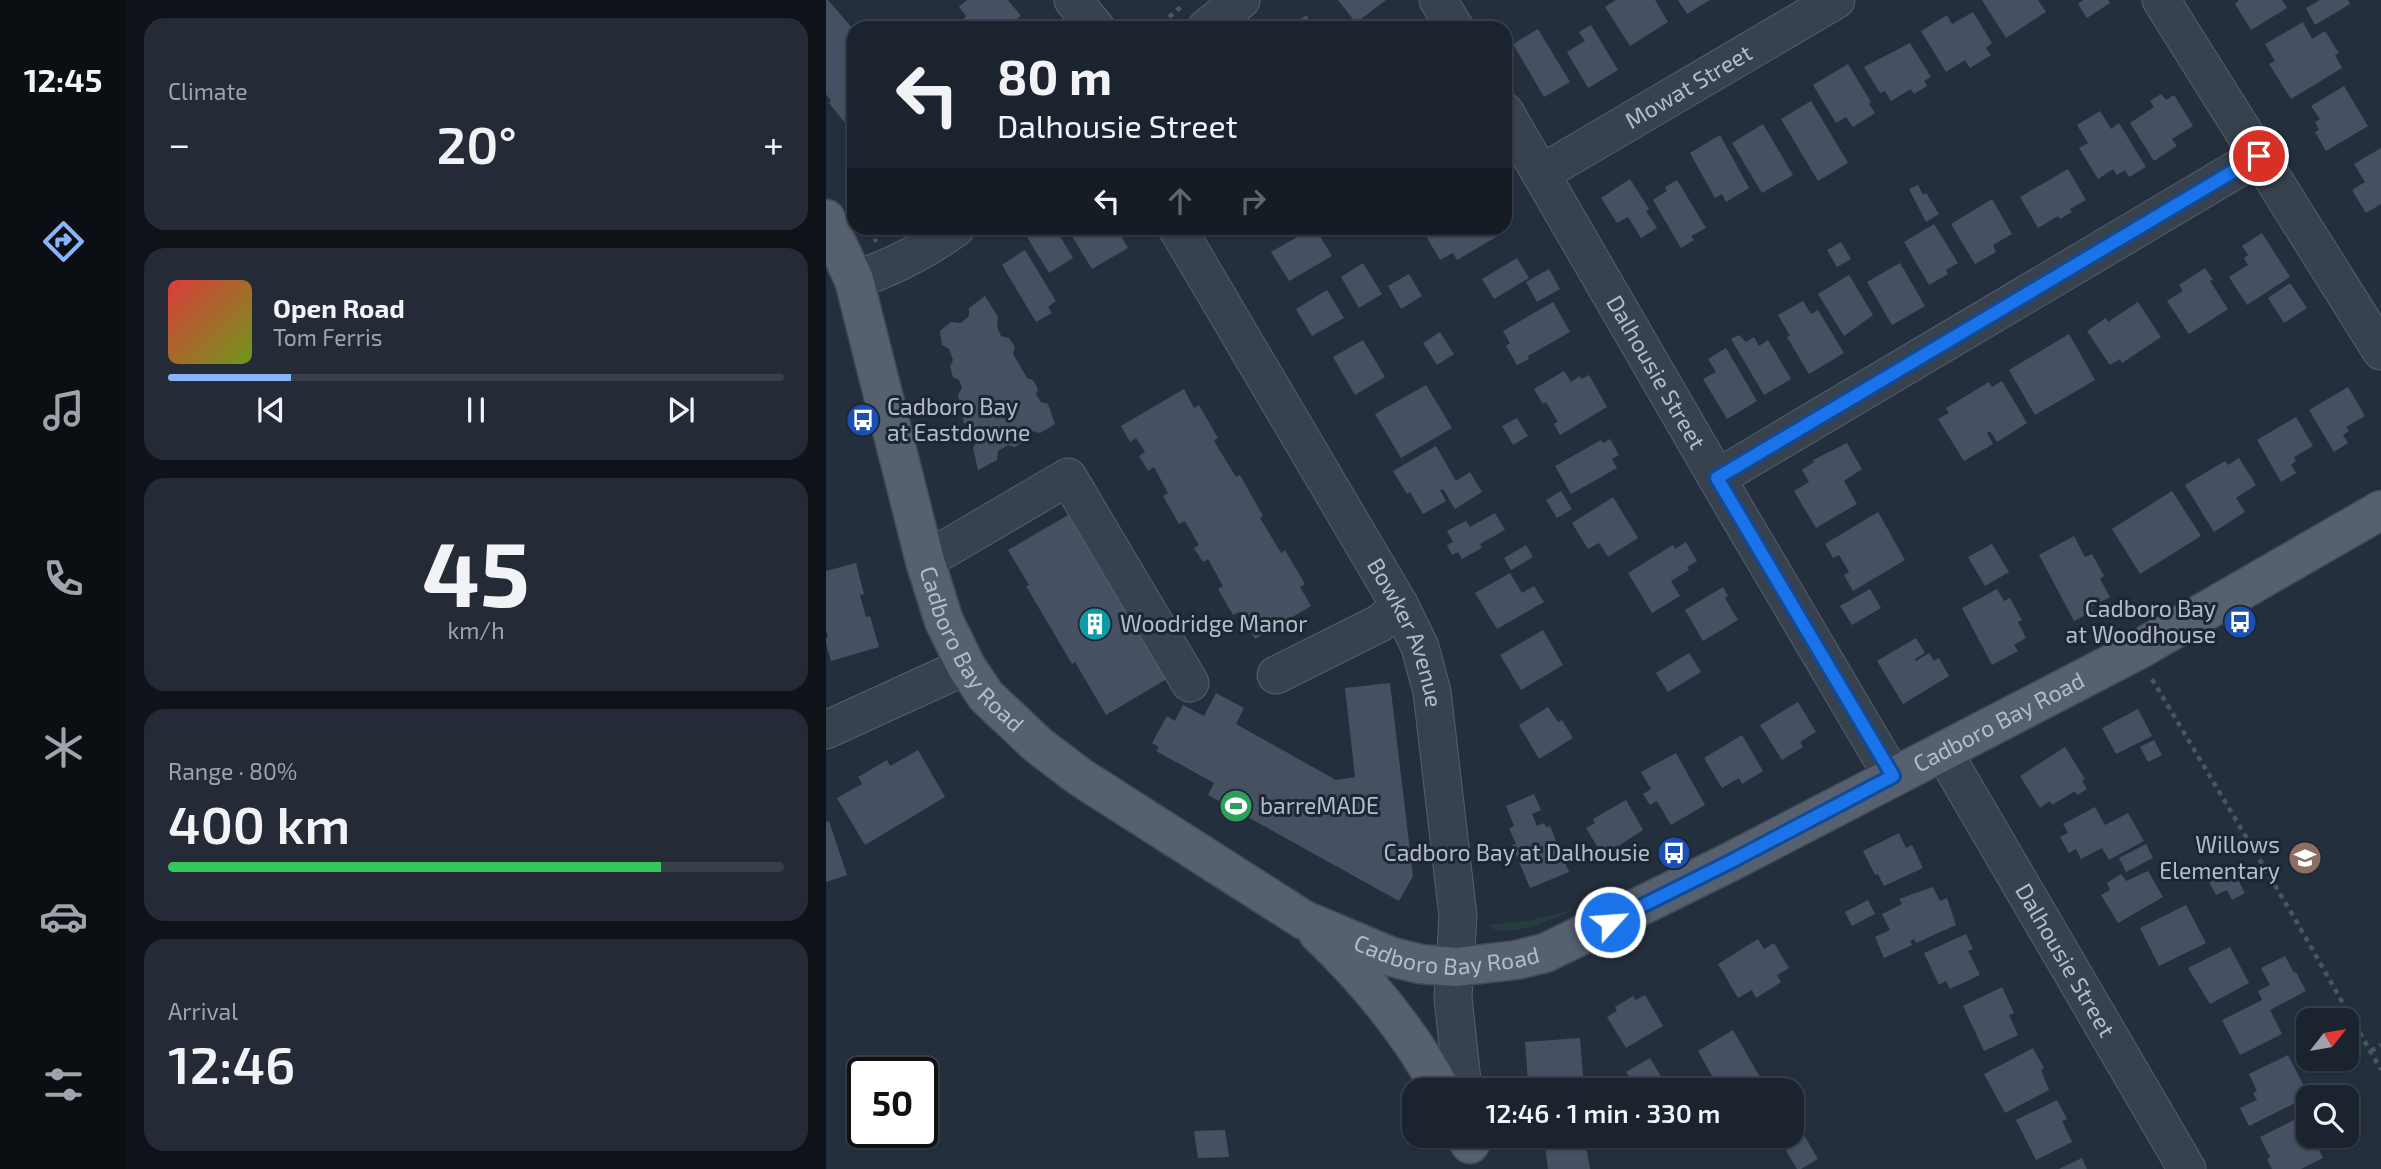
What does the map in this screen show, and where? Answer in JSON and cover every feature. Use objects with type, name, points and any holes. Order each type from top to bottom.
[{"type":"main road","name":"Cadboro Bay Road","points":[[826,219],[855,280],[925,561],[943,621],[966,666],[986,696],[1038,745],[1080,777],[1304,920],[1366,946],[1420,964],[1456,967],[1516,960],[1545,953],[1728,863],[1893,776],[1944,753],[2137,650],[2381,510]]},
{"type":"main road","points":[[1304,920],[1350,964],[1396,1020],[1433,1078]]},
{"type":"street","points":[[1073,0],[1090,21]]},
{"type":"street","points":[[1215,21],[1241,0]]},
{"type":"street","points":[[1438,0],[1451,21]]},
{"type":"street","name":"Mowat Street","points":[[1542,173],[1836,0]]},
{"type":"street","points":[[2161,0],[2381,351]]},
{"type":"street","name":"Dalhousie Street","points":[[1512,124],[1893,776]]},
{"type":"street","points":[[1717,478],[2259,156]]},
{"type":"street","points":[[855,280],[885,270],[932,246],[947,235]]},
{"type":"street","name":"Bowker Avenue","points":[[1181,235],[1400,606],[1420,648],[1432,692],[1458,916],[1454,998],[1463,1078]]},
{"type":"street","points":[[925,561],[1068,477],[1190,683]]},
{"type":"street","points":[[1276,675],[1380,623],[1400,606]]},
{"type":"street","points":[[826,730],[966,666]]},
{"type":"street","name":"Dalhousie Street","points":[[1944,753],[2187,1169]]},
{"type":"street","points":[[1366,946],[1420,950],[1436,938],[1446,920],[1455,890]]},
{"type":"path","points":[[2137,650],[2381,1070]]},
{"type":"path","points":[[2371,1051],[2381,1045]]},
{"type":"green space","points":[[1575,909],[1536,925],[1515,930],[1495,930],[1488,925],[1532,920]]},
{"type":"building","points":[[828,0],[847,22],[846,124],[829,103],[831,101],[826,94]]},
{"type":"building","points":[[967,0],[1008,0],[1021,16],[1015,21],[965,21],[963,19],[966,16],[959,7]]},
{"type":"building","points":[[1338,0],[1386,0],[1359,21],[1354,21]]},
{"type":"building","points":[[1616,0],[1655,0],[1668,22],[1630,46],[1605,7]]},
{"type":"building","points":[[1678,0],[1710,0],[1687,14]]},
{"type":"building","points":[[1982,0],[2038,0],[2046,12],[2006,38]]},
{"type":"building","points":[[2083,0],[2108,0],[2110,3],[2087,18],[2078,4]]},
{"type":"building","points":[[2239,0],[2282,0],[2287,8],[2251,30],[2235,4]]},
{"type":"building","points":[[2320,0],[2348,0],[2350,4],[2315,25],[2306,8]]},
{"type":"building","points":[[1973,12],[1992,43],[1986,48],[1991,55],[1970,68],[1965,60],[1946,72],[1921,31],[1947,15],[1952,24]]},
{"type":"building","points":[[1306,15],[1310,21],[1298,21]]},
{"type":"building","points":[[2303,22],[2312,39],[2325,31],[2339,53],[2335,55],[2342,68],[2291,99],[2269,64],[2275,61],[2265,44]]},
{"type":"building","points":[[1591,25],[1618,70],[1588,88],[1567,52],[1585,41],[1579,32]]},
{"type":"building","points":[[1538,29],[1570,82],[1544,97],[1513,44]]},
{"type":"building","points":[[1910,43],[1931,77],[1924,81],[1927,86],[1914,94],[1911,89],[1891,101],[1885,91],[1880,93],[1864,67]]},
{"type":"building","points":[[1848,64],[1875,113],[1853,127],[1846,117],[1836,123],[1813,85]]},
{"type":"building","points":[[2344,86],[2368,126],[2326,151],[2315,132],[2319,130],[2315,122],[2320,119],[2311,106]]},
{"type":"building","points":[[2161,94],[2166,100],[2174,95],[2193,126],[2172,139],[2177,146],[2154,161],[2130,123],[2154,107],[2150,101]]},
{"type":"building","points":[[1811,101],[1848,163],[1818,181],[1781,119]]},
{"type":"building","points":[[2100,111],[2111,129],[2119,123],[2146,167],[2129,177],[2125,170],[2117,175],[2113,169],[2098,179],[2079,148],[2088,143],[2077,125]]},
{"type":"building","points":[[1763,124],[1793,175],[1762,193],[1732,143]]},
{"type":"building","points":[[1720,135],[1749,188],[1726,202],[1722,194],[1715,198],[1690,153]]},
{"type":"building","points":[[2381,148],[2381,204],[2366,213],[2352,190],[2365,182],[2354,164]]},
{"type":"building","points":[[2068,169],[2086,200],[2070,209],[2072,212],[2060,219],[2058,216],[2038,228],[2020,197]]},
{"type":"building","points":[[1630,179],[1649,209],[1646,211],[1657,228],[1641,238],[1628,217],[1617,223],[1601,198]]},
{"type":"building","points":[[1677,180],[1706,228],[1691,236],[1694,240],[1681,248],[1653,200],[1667,191],[1665,187]]},
{"type":"building","points":[[1918,185],[1939,214],[1926,222],[1909,189]]},
{"type":"building","points":[[1992,199],[2012,234],[1993,245],[1996,252],[1975,264],[1951,224]]},
{"type":"building","points":[[1934,224],[1958,263],[1946,270],[1948,274],[1929,285],[1904,242]]},
{"type":"building","points":[[2262,233],[2290,277],[2247,305],[2229,277],[2248,265],[2244,258],[2248,255],[2242,246]]},
{"type":"building","points":[[1059,235],[1073,258],[1049,273],[1027,237]]},
{"type":"building","points":[[1071,235],[1120,235],[1128,248],[1092,269]]},
{"type":"building","points":[[1301,235],[1319,235],[1332,256],[1289,281],[1271,252]]},
{"type":"building","points":[[1500,235],[1457,260],[1453,253],[1440,260],[1426,236]]},
{"type":"building","points":[[1841,242],[1851,259],[1837,267],[1827,250]]},
{"type":"building","points":[[1025,250],[1056,301],[1048,307],[1052,313],[1036,322],[1002,265]]},
{"type":"building","points":[[1517,258],[1529,278],[1494,299],[1482,279]]},
{"type":"building","points":[[1363,263],[1382,294],[1359,308],[1341,277]]},
{"type":"building","points":[[1900,263],[1925,306],[1892,325],[1867,282]]},
{"type":"building","points":[[2205,268],[2228,309],[2189,334],[2167,301],[2183,291],[2179,285]]},
{"type":"building","points":[[1549,269],[1560,289],[1537,302],[1526,282]]},
{"type":"building","points":[[1409,274],[1422,296],[1401,309],[1388,286]]},
{"type":"building","points":[[1849,275],[1873,315],[1844,336],[1818,294]]},
{"type":"building","points":[[2290,283],[2307,308],[2284,323],[2268,298]]},
{"type":"building","points":[[1327,290],[1344,318],[1312,336],[1296,309]]},
{"type":"building","points":[[985,296],[998,317],[997,327],[1001,336],[1009,338],[1015,347],[1013,354],[1027,378],[1033,380],[1041,402],[1048,404],[1055,424],[1040,433],[1032,431],[1026,434],[1024,441],[1015,447],[1008,445],[998,451],[997,460],[978,470],[973,448],[977,441],[971,426],[964,423],[958,395],[962,388],[959,380],[953,377],[950,366],[953,360],[949,349],[942,345],[940,331],[951,322],[961,323],[969,316],[969,308]]},
{"type":"building","points":[[1803,301],[1811,314],[1818,310],[1844,353],[1809,374],[1787,337],[1790,336],[1778,315]]},
{"type":"building","points":[[1553,302],[1570,332],[1517,365],[1506,346],[1510,343],[1503,331]]},
{"type":"building","points":[[2138,302],[2161,337],[2122,363],[2120,359],[2110,365],[2087,331],[2106,318],[2108,322]]},
{"type":"building","points":[[1440,332],[1454,354],[1437,365],[1423,343]]},
{"type":"building","points":[[2069,334],[2095,380],[2035,415],[2009,370]]},
{"type":"building","points":[[1739,335],[1746,342],[1754,337],[1759,346],[1768,340],[1791,379],[1764,395],[1731,339]]},
{"type":"building","points":[[1363,340],[1385,377],[1355,395],[1333,357]]},
{"type":"building","points":[[1726,348],[1757,401],[1727,419],[1703,379],[1716,372],[1708,359]]},
{"type":"building","points":[[1564,371],[1571,382],[1580,376],[1581,379],[1589,375],[1607,407],[1560,435],[1554,424],[1558,422],[1534,389]]},
{"type":"building","points":[[2002,381],[2027,423],[1997,442],[1990,431],[1987,433],[1993,444],[1964,461],[1938,419],[1949,413],[1946,408],[1989,382],[1992,387]]},
{"type":"building","points":[[1426,385],[1452,428],[1401,458],[1375,414]]},
{"type":"building","points":[[2348,387],[2365,416],[2346,427],[2349,431],[2343,435],[2348,443],[2334,452],[2309,410]]},
{"type":"building","points":[[1184,389],[1194,408],[1199,405],[1218,438],[1214,441],[1236,477],[1240,475],[1263,516],[1260,518],[1281,553],[1285,550],[1305,584],[1300,587],[1311,606],[1255,639],[1239,612],[1233,615],[1218,589],[1223,586],[1208,559],[1203,562],[1194,548],[1199,545],[1185,521],[1179,524],[1163,496],[1168,493],[1154,467],[1148,471],[1139,456],[1145,452],[1136,438],[1130,442],[1121,426]]},
{"type":"building","points":[[2296,417],[2313,446],[2294,457],[2296,461],[2291,465],[2296,473],[2281,482],[2257,440]]},
{"type":"building","points":[[1517,418],[1528,436],[1513,445],[1502,426]]},
{"type":"building","points":[[1610,439],[1619,455],[1612,459],[1617,468],[1571,494],[1555,466],[1601,440],[1603,443]]},
{"type":"building","points":[[1847,443],[1862,469],[1844,481],[1857,504],[1816,528],[1794,491],[1809,482],[1802,470],[1814,462],[1813,460]]},
{"type":"building","points":[[1436,446],[1456,481],[1470,472],[1482,492],[1455,509],[1443,489],[1440,490],[1446,501],[1423,514],[1393,471]]},
{"type":"building","points":[[2239,458],[2256,485],[2236,498],[2245,512],[2214,532],[2185,485],[2225,461],[2228,465]]},
{"type":"building","points":[[1561,491],[1572,509],[1557,518],[1546,500]]},
{"type":"building","points":[[2172,491],[2201,536],[2140,574],[2112,529]]},
{"type":"building","points":[[1613,497],[1638,538],[1608,557],[1599,543],[1588,549],[1572,523]]},
{"type":"building","name":"Woodridge Manor","points":[[1075,511],[1172,676],[1106,715],[1075,662],[1072,664],[1008,550]]},
{"type":"building","points":[[1878,512],[1905,560],[1853,591],[1844,575],[1849,572],[1839,555],[1833,558],[1825,544]]},
{"type":"building","points":[[1495,513],[1505,530],[1480,544],[1482,548],[1462,559],[1458,552],[1452,555],[1447,545],[1453,542],[1447,531],[1466,521],[1470,527]]},
{"type":"building","points":[[2074,536],[2085,557],[2092,554],[2104,576],[2100,579],[2110,597],[2091,607],[2093,611],[2074,621],[2039,555]]},
{"type":"building","points":[[1686,542],[1697,561],[1687,567],[1689,570],[1671,581],[1680,596],[1652,613],[1628,573],[1673,545],[1675,549]]},
{"type":"building","points":[[1992,544],[2009,572],[1985,586],[1968,557]]},
{"type":"building","points":[[1526,545],[1533,557],[1511,570],[1504,558]]},
{"type":"building","points":[[856,563],[864,594],[860,595],[866,617],[870,616],[879,647],[831,661],[826,643],[826,571]]},
{"type":"building","points":[[1510,573],[1522,593],[1534,586],[1544,602],[1497,629],[1475,593]]},
{"type":"building","points":[[1723,587],[1728,596],[1725,598],[1738,620],[1703,641],[1685,610]]},
{"type":"building","points":[[1870,589],[1881,608],[1852,625],[1840,606]]},
{"type":"building","points":[[1997,589],[2004,601],[2010,598],[2022,620],[2018,622],[2026,638],[2014,645],[2018,651],[1992,665],[1962,608]]},
{"type":"building","points":[[1543,630],[1563,665],[1521,690],[1500,655]]},
{"type":"building","points":[[1916,638],[1925,653],[1915,659],[1916,661],[1929,653],[1934,661],[1939,658],[1949,676],[1903,704],[1877,661]]},
{"type":"building","points":[[1689,653],[1701,672],[1668,692],[1656,673]]},
{"type":"building","points":[[1390,683],[1413,876],[1399,901],[1208,795],[1214,783],[1156,751],[1159,747],[1152,743],[1167,716],[1175,721],[1183,705],[1204,716],[1216,693],[1244,708],[1236,724],[1336,780],[1355,777],[1345,688]]},
{"type":"building","points":[[1798,702],[1816,732],[1800,742],[1803,747],[1782,760],[1760,725]]},
{"type":"building","points":[[1548,707],[1558,722],[1562,720],[1573,738],[1539,759],[1519,725]]},
{"type":"building","points":[[2138,709],[2152,736],[2116,754],[2102,728]]},
{"type":"building","points":[[1742,735],[1763,771],[1742,784],[1739,778],[1722,788],[1704,758]]},
{"type":"building","points":[[2154,740],[2162,755],[2148,762],[2140,747]]},
{"type":"building","points":[[2065,747],[2085,779],[2082,781],[2087,789],[2077,795],[2075,791],[2052,805],[2050,801],[2040,808],[2020,776]]},
{"type":"building","points":[[918,750],[945,797],[865,845],[837,798],[862,784],[858,777],[887,760],[890,766]]},
{"type":"building","points":[[1676,753],[1705,805],[1671,825],[1657,801],[1650,805],[1643,794],[1651,789],[1641,772]]},
{"type":"building","points":[[1534,794],[1541,810],[1532,814],[1537,826],[1544,823],[1546,827],[1550,826],[1569,872],[1530,888],[1512,845],[1516,844],[1509,828],[1514,826],[1506,806]]},
{"type":"building","points":[[1626,800],[1643,830],[1603,856],[1586,828],[1595,823],[1593,819]]},
{"type":"building","points":[[2095,807],[2105,825],[2128,813],[2144,841],[2109,860],[2102,848],[2081,859],[2076,849],[2069,853],[2060,837],[2068,833],[2063,824]]},
{"type":"building","points":[[829,821],[847,875],[826,882],[826,822]]},
{"type":"building","points":[[1899,833],[1906,848],[1912,845],[1923,868],[1884,886],[1863,851]]},
{"type":"building","points":[[2146,844],[2153,858],[2126,872],[2119,858]]},
{"type":"building","points":[[2233,870],[2245,893],[2232,900],[2227,890],[2216,895],[2209,882]]},
{"type":"building","points":[[2148,871],[2163,897],[2118,923],[2101,895],[2110,890],[2107,883],[2121,874],[2126,881]]},
{"type":"building","points":[[1933,887],[1940,901],[1947,898],[1956,925],[1916,943],[1914,939],[1910,941],[1912,945],[1884,958],[1875,937],[1890,930],[1882,914],[1902,904],[1899,899]]},
{"type":"building","points":[[1868,900],[1875,914],[1852,926],[1845,912]]},
{"type":"building","points":[[2186,905],[2206,943],[2159,966],[2140,928]]},
{"type":"building","points":[[1966,934],[1973,949],[1968,951],[1980,975],[1950,989],[1946,981],[1939,985],[1924,953]]},
{"type":"building","points":[[1758,939],[1764,949],[1774,943],[1789,968],[1777,975],[1781,982],[1756,998],[1752,990],[1738,998],[1718,964]]},
{"type":"building","points":[[2230,947],[2249,983],[2210,1004],[2188,968]]},
{"type":"building","points":[[2285,956],[2306,991],[2270,1010],[2282,1034],[2240,1055],[2222,1020],[2262,1000],[2258,991],[2270,985],[2261,968]]},
{"type":"building","points":[[2002,987],[2014,1013],[2009,1015],[2018,1035],[1984,1051],[1963,1006]]},
{"type":"building","points":[[1645,995],[1663,1026],[1626,1048],[1607,1017],[1617,1011],[1615,1007],[1633,996],[1636,1000]]},
{"type":"building","points":[[1733,1030],[1760,1078],[1713,1078],[1698,1051]]},
{"type":"building","points":[[1580,1038],[1583,1077],[1528,1078],[1525,1042]]},
{"type":"building","points":[[2033,1048],[2044,1068],[2041,1070],[2049,1090],[2005,1113],[1984,1074]]},
{"type":"building","points":[[2288,1055],[2303,1085],[2296,1085],[2296,1102],[2249,1126],[2240,1108],[2257,1100],[2253,1093],[2257,1091],[2249,1074]]},
{"type":"building","points":[[1650,1058],[1662,1078],[1630,1078],[1626,1072]]},
{"type":"building","points":[[2057,1100],[2067,1119],[2062,1121],[2072,1142],[2036,1160],[2016,1120]]},
{"type":"building","points":[[2296,1119],[2296,1148],[2318,1148],[2323,1158],[2301,1169],[2272,1169],[2267,1159],[2270,1157],[2260,1137]]},
{"type":"building","points":[[1225,1130],[1229,1157],[1198,1158],[1194,1131]]},
{"type":"building","points":[[1804,1135],[1818,1159],[1797,1169],[1784,1148],[1804,1148]]},
{"type":"building","points":[[1545,1148],[1586,1148],[1590,1169],[1548,1169]]},
{"type":"building","points":[[2082,1158],[2087,1169],[2059,1169]]},
{"type":"place","name":"Cadboro Bay at Eastdowne","points":[[863,420]]},
{"type":"place","name":"Cadboro Bay at Woodhouse","points":[[2240,622]]},
{"type":"place","name":"Woodridge Manor","points":[[1095,624]]},
{"type":"place","name":"barreMADE","points":[[1236,806]]},
{"type":"place","name":"Cadboro Bay at Dalhousie","points":[[1674,853]]},
{"type":"place","name":"Willows Elementary","points":[[2305,858]]},
{"type":"route","points":[[1610,922],[1893,776],[1717,478],[2259,156]]}]
